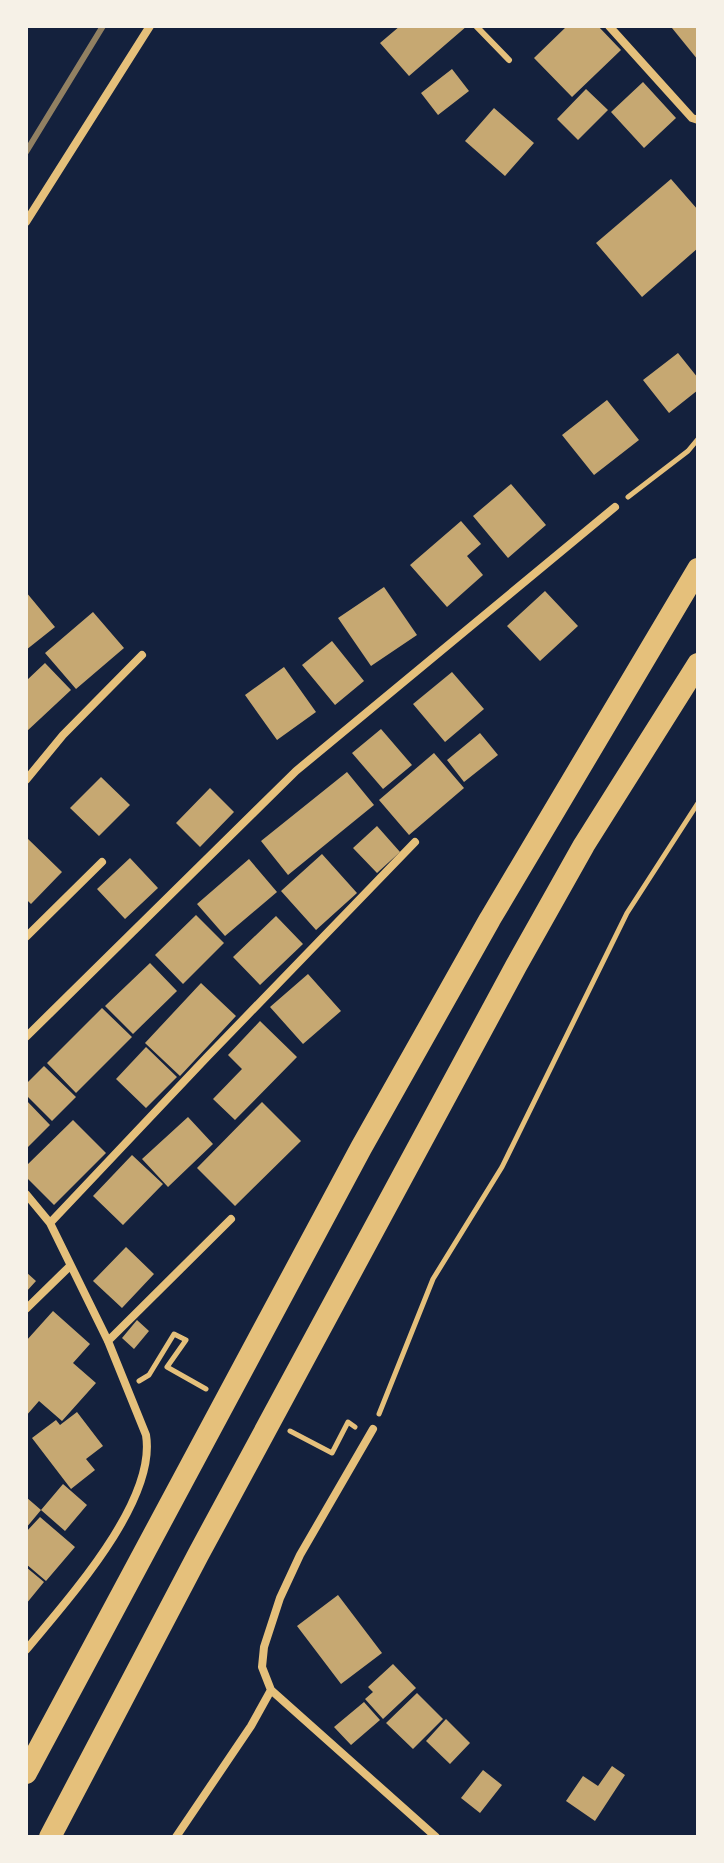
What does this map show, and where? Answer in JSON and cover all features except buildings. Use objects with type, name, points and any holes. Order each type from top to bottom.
[{"type":"highway","points":[[26,1773],[385,1106],[498,906],[698,569]]},
{"type":"highway","points":[[50,1837],[198,1555],[516,966],[584,845],[698,664]]},
{"type":"street","points":[[26,222],[150,26]]},
{"type":"street","points":[[609,26],[692,118],[698,120]]},
{"type":"street","points":[[26,1037],[296,771],[615,507]]},
{"type":"street","points":[[26,780],[63,735],[142,655]]},
{"type":"street","points":[[50,1223],[415,842]]},
{"type":"street","points":[[26,937],[102,862]]},
{"type":"street","points":[[26,1194],[50,1223],[108,1341],[146,1435],[148,1448],[146,1465],[131,1503],[96,1562],[26,1650]]},
{"type":"street","points":[[108,1341],[231,1219]]},
{"type":"street","points":[[26,1309],[70,1266]]},
{"type":"street","points":[[373,1429],[300,1555],[280,1598],[264,1647],[262,1667],[271,1690],[436,1837]]},
{"type":"street","points":[[176,1837],[251,1726],[271,1690]]},
{"type":"lane","points":[[476,26],[509,60]]},
{"type":"path","points":[[615,507],[688,451],[698,439]]},
{"type":"path","points":[[373,1429],[433,1279],[502,1167],[627,913],[698,803]]},
{"type":"path","points":[[149,1375],[174,1334],[186,1340],[167,1367],[176,1375]]},
{"type":"path","points":[[321,1447],[332,1453],[348,1422],[359,1429]]},
{"type":"railway","points":[[26,152],[103,26]]}]
